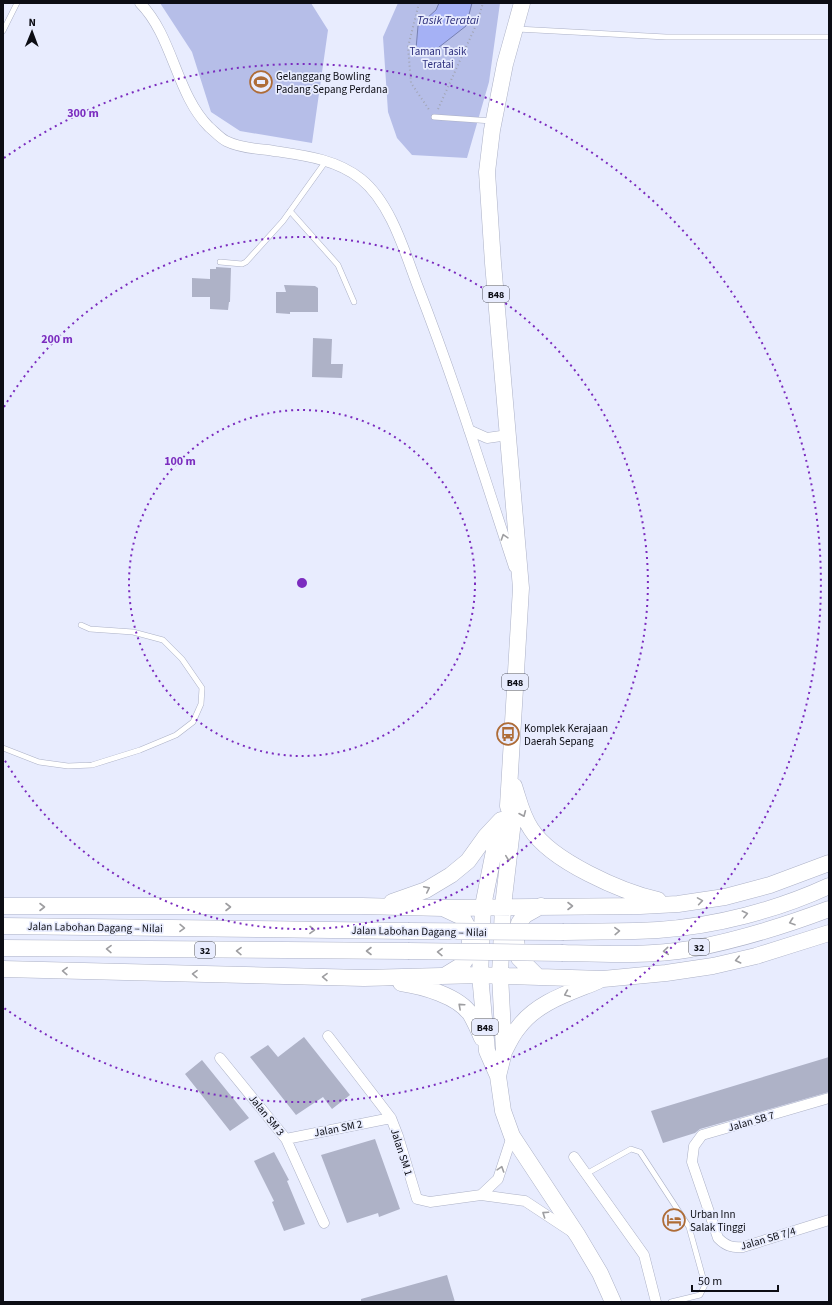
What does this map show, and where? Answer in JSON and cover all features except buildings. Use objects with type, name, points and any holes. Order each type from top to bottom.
[{"type":"main road","name":"B48","points":[[522,3],[516,29],[505,64],[494,121],[487,172],[493,262],[521,588],[511,777],[508,806],[500,821],[483,906],[480,975],[487,1051],[498,1076],[503,1111],[512,1136],[578,1236],[600,1273],[613,1302]]},
{"type":"main road","points":[[511,777],[522,813],[531,829],[542,843],[561,857],[637,896],[678,904]]},
{"type":"main road","name":"B48","points":[[498,1076],[504,1052],[500,975],[503,906],[513,821],[508,806]]},
{"type":"main road","points":[[362,906],[397,902],[426,890],[452,875],[468,861],[486,836],[500,821]]},
{"type":"main road","points":[[3,906],[362,906],[443,908],[483,906],[640,906],[678,904],[725,896],[770,885],[829,863]]},
{"type":"main road","name":"Jalan Labohan Dagang ‒ Nilai","points":[[3,926],[564,932],[659,930],[712,922],[761,911],[829,886]]},
{"type":"main road","points":[[538,977],[520,958],[516,941],[518,923],[525,915],[542,906]]},
{"type":"main road","points":[[443,908],[462,917],[470,931],[470,952],[462,965],[444,976]]},
{"type":"main road","name":"Jalan Labohan Dagang ‒ Nilai","points":[[3,948],[630,954],[690,949],[750,936],[829,909]]},
{"type":"main road","points":[[3,969],[364,978],[500,975],[603,979],[666,973],[713,966],[756,956],[829,933]]},
{"type":"main road","points":[[364,978],[417,986],[456,1001],[471,1014],[487,1051]]},
{"type":"main road","points":[[504,1052],[518,1028],[536,1009],[561,996],[603,979]]},
{"type":"street","points":[[140,3],[156,24],[192,103],[208,126],[225,141],[250,148],[293,154],[326,161],[347,169],[363,180],[385,207],[430,317],[521,588]]},
{"type":"street","points":[[469,430],[487,438],[508,435]]},
{"type":"street","name":"Jalan SM 1","points":[[328,1036],[391,1118],[417,1199],[430,1202],[481,1195],[525,1201],[578,1236]]},
{"type":"street","name":"Jalan SM 3","points":[[220,1058],[286,1139],[324,1223]]},
{"type":"street","name":"Jalan SB 7","points":[[692,1162],[694,1146],[702,1135],[829,1098]]},
{"type":"street","name":"Jalan SM 2","points":[[286,1139],[391,1118]]},
{"type":"street","points":[[481,1195],[498,1179],[512,1136]]},
{"type":"street","points":[[574,1157],[644,1255],[656,1302]]},
{"type":"street","name":"Jalan SB 7/4","points":[[692,1162],[718,1238],[725,1245],[734,1248],[742,1247],[829,1220]]},
{"type":"lane","points":[[3,31],[17,3]]},
{"type":"lane","points":[[516,29],[666,37],[829,37]]},
{"type":"lane","points":[[434,117],[494,121]]},
{"type":"lane","points":[[220,262],[242,264],[246,262],[290,211],[326,161]]},
{"type":"lane","points":[[290,211],[338,265],[354,302]]},
{"type":"lane","points":[[3,748],[39,762],[68,766],[92,765],[140,750],[176,735],[193,722],[201,704],[202,688],[182,659],[163,640],[133,632],[90,629],[81,625]]},
{"type":"lane","points":[[586,1174],[631,1149],[640,1152],[689,1227],[705,1285],[700,1295],[671,1302]]},
{"type":"path","points":[[419,3],[408,47],[411,83],[434,117]]},
{"type":"path","points":[[434,117],[477,23],[483,3]]},
{"type":"green space","name":"Gelanggang Bowling Padang Sepang Perdana","points":[[160,3],[311,3],[328,30],[312,143],[240,131],[211,112],[192,52]]},
{"type":"green space","name":"Taman Tasik Teratai","points":[[398,3],[500,3],[489,82],[467,158],[412,155],[397,138],[388,112],[383,37]]},
{"type":"water","name":"Tasik Teratai","points":[[439,3],[472,3],[466,26],[434,51],[416,49],[418,26],[436,10]]},
{"type":"place","name":"Gelanggang Bowling Padang Sepang Perdana","points":[[261,82]]},
{"type":"place","name":"Komplek Kerajaan Daerah Sepang","points":[[508,734]]},
{"type":"place","name":"Urban Inn Salak Tinggi","points":[[674,1220]]}]
